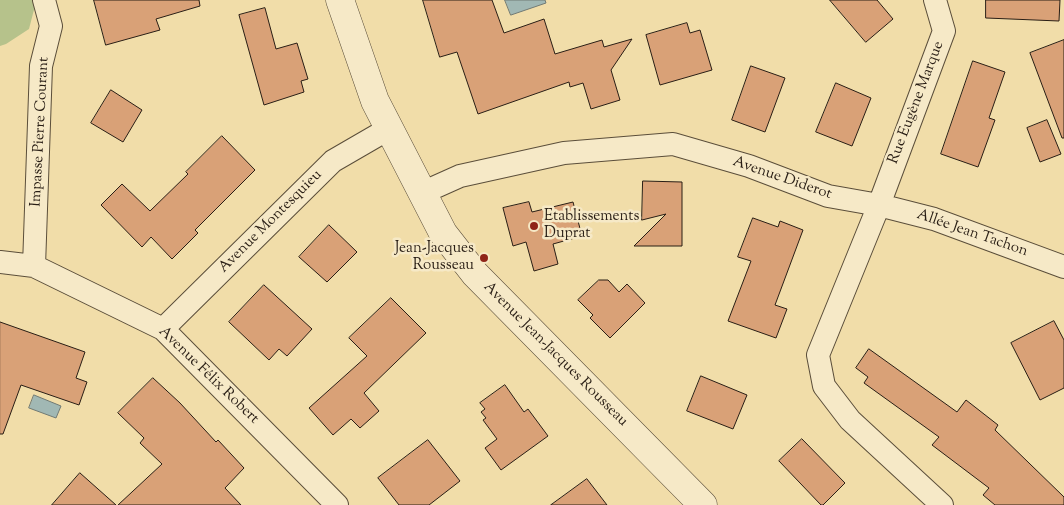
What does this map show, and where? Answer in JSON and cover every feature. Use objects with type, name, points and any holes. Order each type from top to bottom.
[{"type":"street","name":"Impasse Pierre Courant","points":[[34,266],[41,66],[51,26],[44,0]]},
{"type":"street","name":"Avenue Jean-Jacques Rousseau","points":[[340,0],[376,100],[443,233],[476,274],[703,505]]},
{"type":"street","name":"Rue Eugène Marque","points":[[878,205],[944,31],[934,0]]},
{"type":"street","name":"Avenue Montesquieu","points":[[163,329],[333,161],[390,128]]},
{"type":"street","name":"Avenue Diderot","points":[[422,193],[460,176],[564,153],[672,144],[749,166],[828,196],[878,205]]},
{"type":"street","name":"Allée Jean Tachon","points":[[878,205],[934,218],[1064,267]]},
{"type":"street","points":[[878,205],[818,356],[824,386],[850,420],[942,505]]},
{"type":"street","name":"Avenue Félix Robert","points":[[0,262],[34,266],[163,329],[337,505]]},
{"type":"green space","points":[[0,0],[36,0],[36,2],[29,29],[0,46]]},
{"type":"water","points":[[505,0],[545,0],[546,3],[511,15]]},
{"type":"water","points":[[34,395],[61,406],[56,418],[29,408]]},
{"type":"building","points":[[94,0],[199,0],[200,6],[156,19],[160,30],[106,45]]},
{"type":"building","points":[[423,0],[492,0],[504,33],[544,19],[555,54],[602,40],[604,47],[632,39],[611,70],[620,100],[591,109],[583,83],[570,87],[569,82],[478,114],[457,52],[440,57]]},
{"type":"building","points":[[830,0],[877,0],[893,19],[866,42]]},
{"type":"building","points":[[986,0],[1060,0],[1059,21],[986,18]]},
{"type":"building","points":[[265,8],[276,49],[297,43],[308,79],[301,81],[304,92],[264,105],[239,15]]},
{"type":"building","points":[[687,23],[690,33],[700,30],[712,70],[660,85],[646,35]]},
{"type":"building","points":[[1064,40],[1064,138],[1062,138],[1030,53]]},
{"type":"building","points":[[973,61],[1005,72],[989,118],[995,120],[978,167],[941,154]]},
{"type":"building","points":[[751,66],[785,78],[765,132],[732,120]]},
{"type":"building","points":[[836,83],[871,98],[852,146],[816,132]]},
{"type":"building","points":[[111,90],[142,110],[123,142],[91,123]]},
{"type":"building","points":[[1047,120],[1061,154],[1040,162],[1027,128]]},
{"type":"building","points":[[222,136],[255,170],[195,230],[198,233],[172,259],[151,237],[142,247],[101,205],[122,184],[150,211],[188,174],[186,172]]},
{"type":"building","points":[[643,181],[682,182],[682,246],[634,246],[666,214],[642,220]]},
{"type":"building","points":[[529,202],[532,212],[573,202],[582,236],[553,244],[558,264],[534,271],[526,242],[513,246],[503,208]]},
{"type":"building","points":[[753,218],[778,227],[780,221],[803,230],[775,305],[787,309],[776,338],[728,321],[751,261],[738,257]]},
{"type":"building","points":[[329,225],[357,252],[327,282],[299,257]]},
{"type":"building","points":[[599,280],[608,280],[619,292],[627,284],[645,303],[610,338],[590,318],[593,315],[578,300]]},
{"type":"building","points":[[264,285],[312,329],[287,356],[279,349],[269,360],[229,322]]},
{"type":"building","points":[[391,298],[426,333],[364,393],[379,411],[360,428],[351,419],[333,435],[309,408],[367,356],[349,338]]},
{"type":"building","points":[[1054,321],[1064,340],[1064,388],[1040,400],[1011,343]]},
{"type":"building","points":[[0,322],[85,352],[76,378],[87,382],[79,405],[21,385],[3,434],[0,434]]},
{"type":"building","points":[[869,349],[957,412],[966,400],[998,425],[995,430],[1064,497],[1064,505],[995,505],[983,495],[989,488],[932,445],[939,437],[864,383],[868,377],[856,368]]},
{"type":"building","points":[[701,376],[747,395],[733,429],[687,411]]},
{"type":"building","points":[[153,378],[180,403],[216,442],[218,440],[244,468],[225,488],[241,505],[118,505],[162,464],[140,443],[144,438],[118,413]]},
{"type":"building","points":[[505,385],[524,412],[528,409],[548,436],[501,470],[485,448],[497,439],[483,420],[486,418],[481,412],[485,409],[480,403]]},
{"type":"building","points":[[802,439],[845,483],[823,505],[779,461]]},
{"type":"building","points":[[428,440],[460,481],[429,505],[399,505],[378,478]]},
{"type":"building","points":[[80,473],[116,505],[52,505]]},
{"type":"building","points":[[587,479],[607,505],[551,505]]},
{"type":"place","name":"Etablissements Duprat","points":[[534,226]]},
{"type":"place","name":"Jean-Jacques Rousseau","points":[[484,258]]}]
